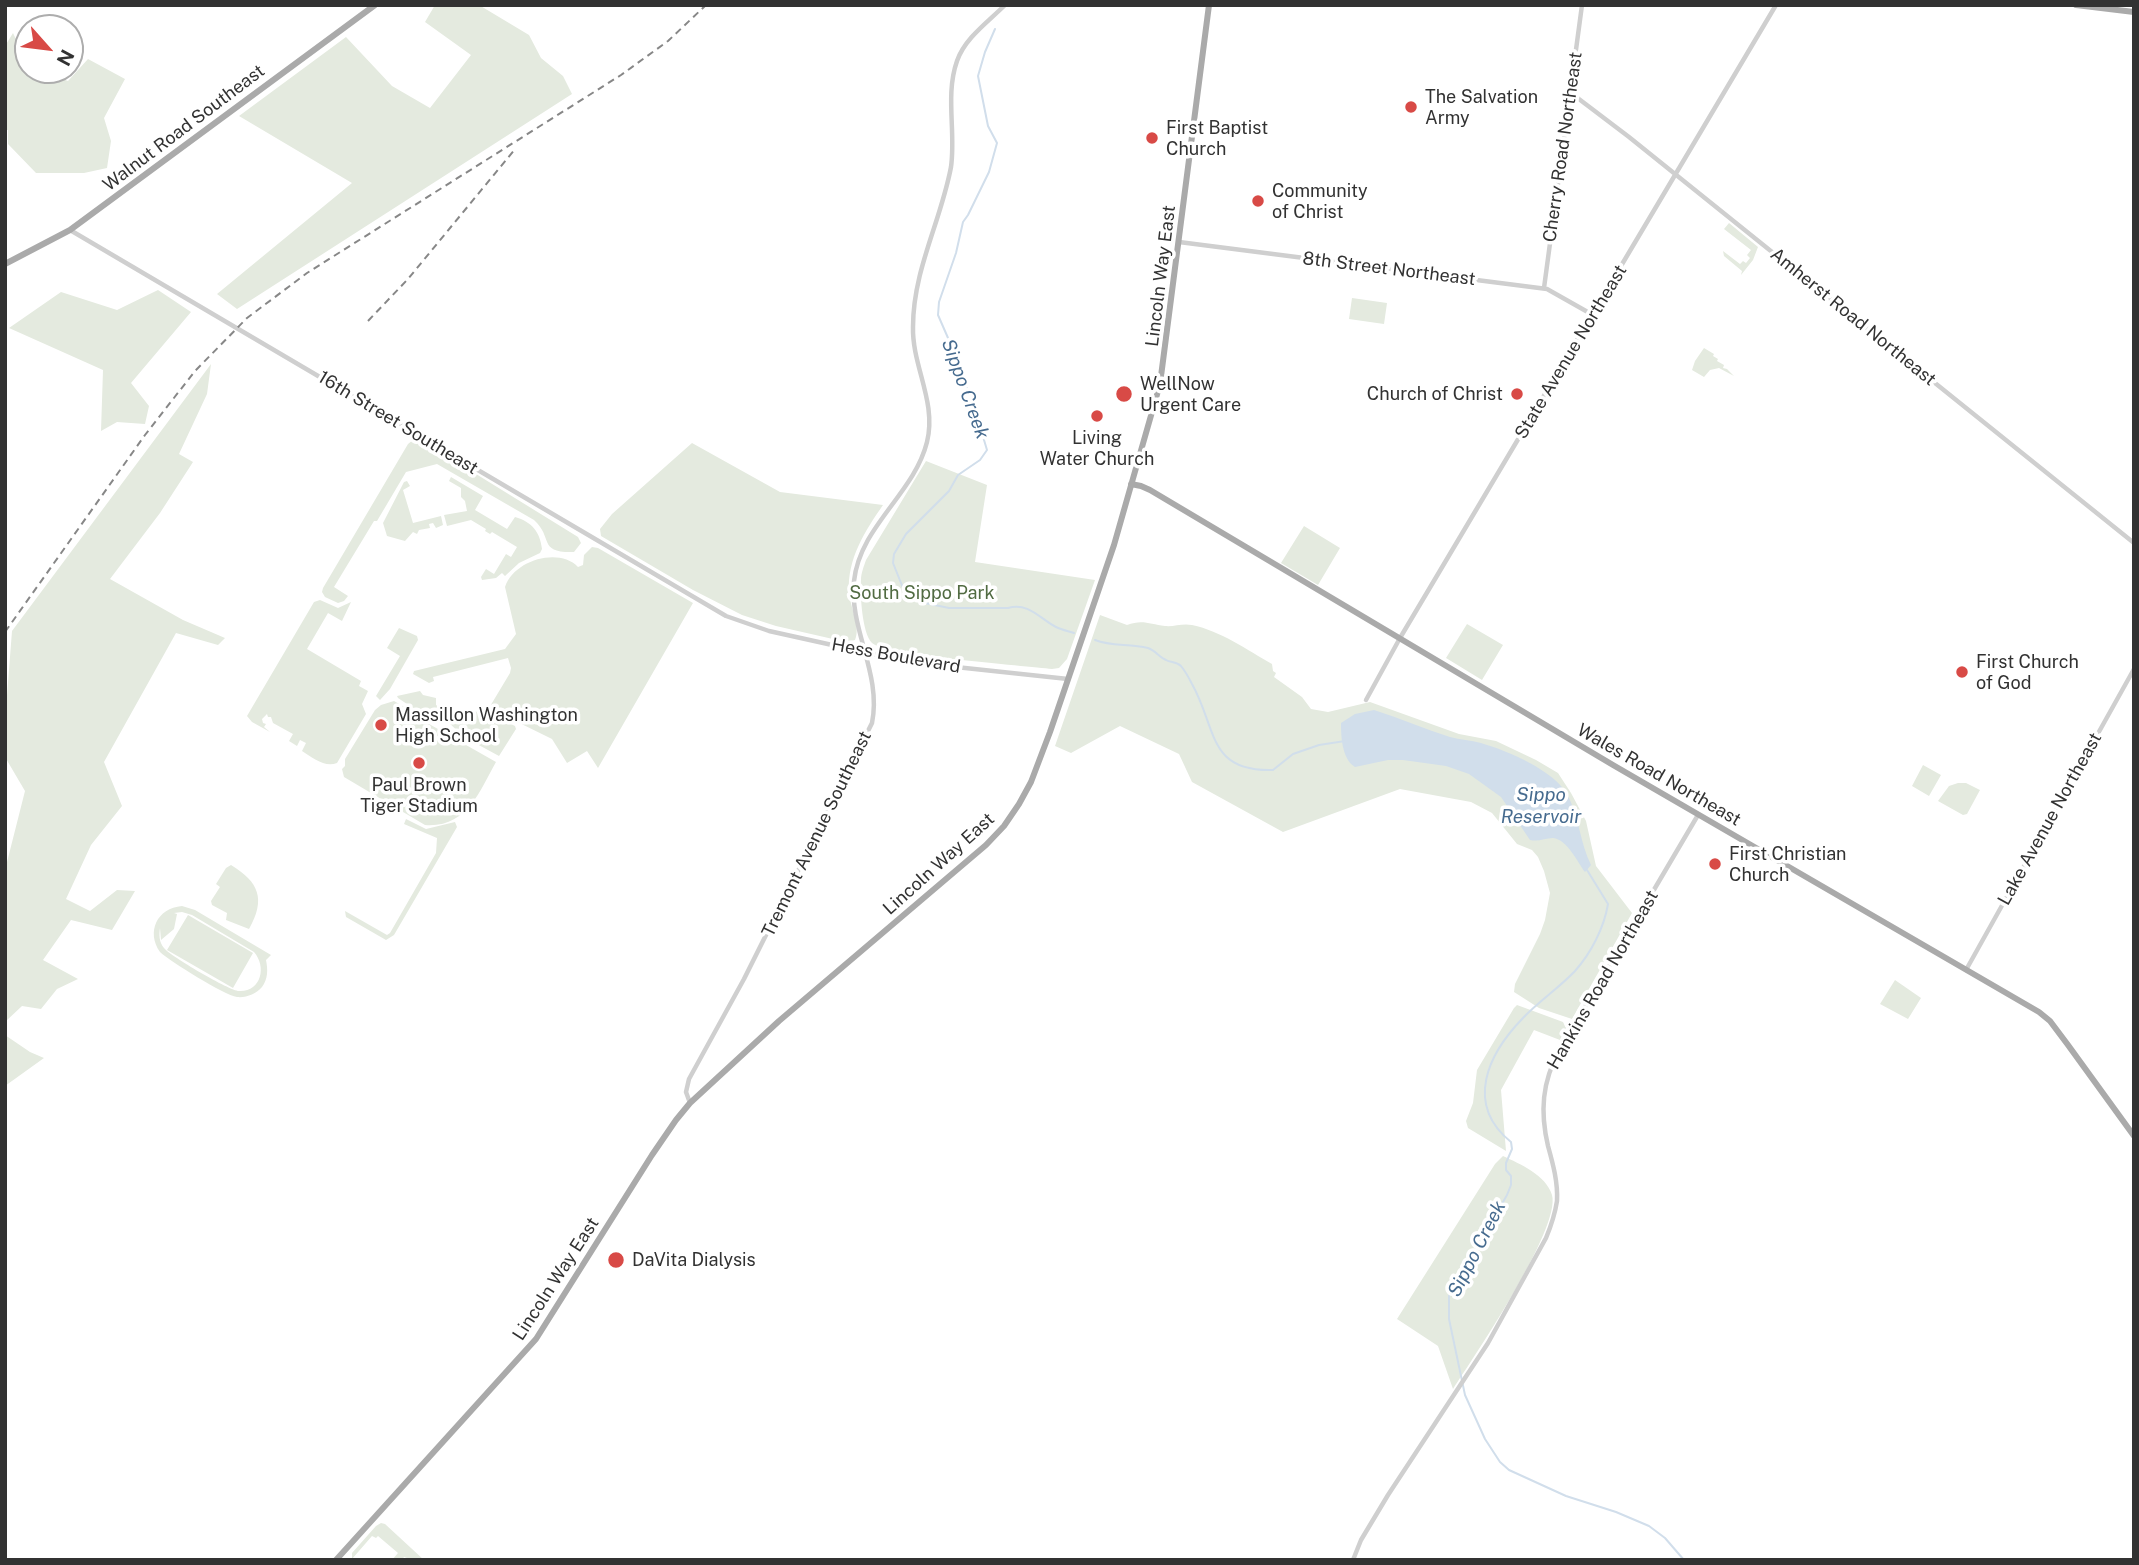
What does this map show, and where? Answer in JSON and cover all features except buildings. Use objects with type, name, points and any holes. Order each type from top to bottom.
[{"type":"main road","name":"Walnut Road Southeast","points":[[5,264],[70,230],[374,5]]},
{"type":"main road","name":"Lincoln Way East","points":[[336,1560],[536,1339],[669,1129],[690,1103],[771,1028],[986,845],[1001,830],[1019,804],[1031,782],[1069,679],[1112,551],[1162,372],[1209,5]]},
{"type":"main road","points":[[2076,5],[2134,12]]},
{"type":"main road","name":"Wales Road Northeast","points":[[1131,484],[1150,490],[2046,1018],[2134,1136]]},
{"type":"street","name":"Tremont Avenue Southeast","points":[[690,1103],[686,1092],[689,1079],[744,979],[868,732],[873,716],[874,703],[854,597],[854,584],[858,564],[876,526],[916,472],[929,436],[929,405],[913,337],[914,308],[919,277],[950,172],[952,94],[956,66],[969,40],[1005,5]]},
{"type":"street","name":"Cherry Road Northeast","points":[[1544,288],[1582,5]]},
{"type":"street","name":"State Avenue Northeast","points":[[1366,700],[1400,638],[1776,5]]},
{"type":"street","name":"Amherst Road Northeast","points":[[1571,93],[2134,543]]},
{"type":"street","name":"16th Street Southeast","points":[[70,230],[726,616]]},
{"type":"street","name":"8th Street Northeast","points":[[1179,242],[1544,288],[1593,315]]},
{"type":"street","name":"Hess Boulevard","points":[[726,616],[769,631],[866,653],[926,664],[1069,679]]},
{"type":"street","name":"Lake Avenue Northeast","points":[[1966,970],[2134,669]]},
{"type":"street","name":"Hankins Road Northeast","points":[[1353,1560],[1373,1520],[1415,1451],[1488,1343],[1546,1238],[1557,1198],[1556,1176],[1542,1108],[1550,1068],[1698,815]]},
{"type":"green space","points":[[435,5],[479,5],[529,35],[541,58],[563,76],[572,94],[237,309],[217,294],[352,183],[239,116],[346,37],[392,86],[430,108],[471,55],[425,22]]},
{"type":"green space","points":[[13,33],[14,84],[84,84],[84,63],[88,59],[125,79],[104,118],[111,141],[107,168],[84,173],[36,173],[8,144],[8,130],[5,130],[5,46]]},
{"type":"green space","points":[[1729,223],[1758,247],[1753,260],[1741,275],[1742,271],[1724,256],[1723,251],[1740,264],[1743,261],[1746,263],[1750,258],[1747,255],[1751,250],[1724,229]]},
{"type":"green space","points":[[158,290],[191,312],[131,383],[149,406],[145,424],[117,422],[101,431],[103,370],[9,328],[61,292],[117,310]]},
{"type":"green space","points":[[1352,298],[1387,303],[1384,324],[1349,319]]},
{"type":"green space","points":[[1704,348],[1714,354],[1717,361],[1724,365],[1723,368],[1734,376],[1719,368],[1710,370],[1704,377],[1692,370]]},
{"type":"green space","points":[[211,364],[207,394],[179,454],[193,462],[160,513],[110,579],[183,620],[225,638],[218,645],[176,633],[104,762],[122,806],[91,845],[66,899],[90,911],[117,890],[135,891],[112,930],[71,920],[43,960],[78,979],[57,989],[41,1009],[22,1006],[5,1022],[5,870],[25,791],[5,757],[12,631]]},
{"type":"green space","points":[[413,440],[421,440],[578,537],[581,543],[574,552],[555,550],[550,547],[534,520],[437,464],[406,472],[334,587],[348,596],[338,603],[325,597],[323,588],[408,444]]},
{"type":"green space","points":[[692,443],[780,492],[883,505],[864,535],[851,568],[849,592],[856,623],[855,640],[846,642],[776,626],[742,615],[693,590],[601,536],[600,529],[612,514]]},
{"type":"green space","name":"South Sippo Park","points":[[926,461],[987,485],[975,562],[1095,580],[1067,659],[1059,668],[927,656],[872,643],[864,622],[861,603],[861,577],[866,560]]},
{"type":"green space","points":[[451,477],[483,496],[475,510],[507,529],[515,517],[534,528],[542,549],[540,553],[519,563],[505,576],[502,573],[496,578],[482,580],[486,569],[494,574],[506,554],[511,557],[517,547],[492,532],[490,534],[471,520],[447,526],[444,515],[467,511],[465,501],[461,497],[461,488],[449,481]]},
{"type":"green space","points":[[407,481],[410,486],[403,490],[413,523],[441,516],[443,525],[436,528],[433,523],[429,524],[430,528],[419,530],[417,534],[413,532],[405,541],[387,536],[383,523],[404,482]]},
{"type":"green space","points":[[1304,526],[1340,548],[1318,585],[1281,563]]},
{"type":"green space","points":[[592,547],[693,603],[598,768],[587,751],[567,763],[552,739],[489,708],[510,673],[508,658],[433,677],[434,681],[429,683],[413,674],[414,671],[505,649],[516,634],[505,587],[510,578],[527,564],[549,557],[570,561],[578,567],[583,565],[584,555]]},
{"type":"green space","points":[[320,600],[338,608],[351,602],[342,621],[328,613],[307,649],[361,681],[359,686],[368,691],[362,704],[366,714],[337,763],[333,764],[319,762],[302,751],[306,743],[300,740],[297,746],[289,741],[293,734],[273,723],[267,714],[262,719],[266,724],[264,727],[270,732],[247,716],[314,602]]},
{"type":"green space","points":[[1100,615],[1127,625],[1142,622],[1203,628],[1272,664],[1276,673],[1274,677],[1302,697],[1311,709],[1328,712],[1370,702],[1459,734],[1496,741],[1558,773],[1586,821],[1596,866],[1632,913],[1572,1019],[1539,1008],[1514,992],[1515,984],[1540,934],[1550,893],[1538,857],[1532,850],[1517,844],[1492,813],[1471,802],[1400,789],[1283,832],[1192,782],[1179,754],[1120,726],[1071,753],[1055,746]]},
{"type":"green space","points":[[1467,624],[1503,645],[1482,680],[1446,658]]},
{"type":"green space","points":[[399,628],[417,636],[418,640],[390,689],[380,700],[376,696],[400,656],[387,648]]},
{"type":"green space","points":[[420,691],[423,695],[436,698],[436,705],[442,709],[438,716],[413,708],[397,696]]},
{"type":"green space","name":"Paul Brown Tiger Stadium","points":[[394,701],[408,709],[408,712],[496,762],[470,806],[451,821],[425,825],[344,777],[342,769],[345,759],[375,710]]},
{"type":"green space","points":[[470,709],[480,713],[485,711],[515,726],[516,729],[499,756],[464,737],[447,721],[451,714],[459,719],[466,716]]},
{"type":"green space","points":[[1923,765],[1941,775],[1929,796],[1912,786]]},
{"type":"green space","points":[[1966,783],[1980,790],[1967,814],[1963,815],[1938,801],[1949,786]]},
{"type":"green space","points":[[406,819],[426,829],[455,822],[457,827],[394,935],[386,940],[346,917],[345,911],[387,935],[390,933],[436,853],[437,838],[404,824]]},
{"type":"green space","points":[[231,865],[248,878],[257,892],[257,909],[249,929],[226,920],[227,913],[212,905],[211,901],[220,887],[216,884]]},
{"type":"green space","points":[[182,906],[195,910],[271,955],[266,960],[267,974],[262,987],[247,996],[230,995],[198,978],[160,952],[154,937],[156,922],[166,911]],"holes":[[[174,913],[192,915],[254,952],[261,971],[257,983],[246,990],[233,989],[213,980],[164,948],[161,943],[160,928],[161,940],[174,929],[177,914]]]},
{"type":"green space","points":[[188,915],[253,953],[233,988],[167,950]]},
{"type":"green space","points":[[1895,980],[1921,998],[1908,1019],[1880,1004]]},
{"type":"green space","points":[[1517,1005],[1563,1022],[1566,1028],[1560,1040],[1534,1030],[1501,1090],[1506,1151],[1468,1128],[1466,1121],[1473,1103],[1477,1070]]},
{"type":"green space","points":[[5,1035],[44,1058],[5,1086]]},
{"type":"green space","points":[[1503,1156],[1532,1171],[1544,1182],[1552,1195],[1551,1211],[1543,1235],[1514,1292],[1453,1389],[1438,1346],[1397,1319],[1495,1164]]},
{"type":"green space","points":[[381,1523],[424,1560],[404,1557],[402,1560],[392,1560],[398,1553],[378,1536],[372,1536],[352,1559],[352,1553]]},
{"type":"water","name":"Sippo Reservoir","points":[[1374,710],[1450,737],[1504,751],[1541,769],[1567,794],[1591,865],[1585,872],[1558,839],[1530,840],[1501,797],[1469,774],[1446,766],[1403,760],[1388,760],[1355,767],[1345,753],[1341,723],[1355,714]]},
{"type":"waterway","name":"Sippo Creek","points":[[995,29],[978,76],[988,126],[997,143],[989,172],[963,222],[956,253],[939,302],[938,315],[955,354],[959,374],[970,393],[987,450],[980,460],[958,475],[949,491],[906,534],[894,554],[893,563],[903,588],[925,603],[949,608],[1022,607],[1056,627],[1074,633]]},
{"type":"waterway","name":"Sippo Creek","points":[[1095,640],[1148,648],[1181,666],[1200,700],[1217,744],[1236,764],[1252,769],[1273,770],[1293,754],[1319,745],[1345,741]]},
{"type":"waterway","name":"Sippo Creek","points":[[1587,870],[1608,904],[1596,940],[1575,971],[1511,1032],[1491,1063],[1486,1079],[1488,1112],[1511,1142],[1512,1149],[1506,1163],[1511,1185],[1449,1296],[1449,1319],[1465,1395],[1485,1439],[1500,1462],[1509,1470],[1566,1496],[1649,1526],[1665,1538],[1684,1560]]},
{"type":"railway","points":[[5,632],[145,435],[195,371],[247,318],[307,273],[621,75],[668,41],[706,5]]},
{"type":"railway","points":[[368,321],[408,279],[516,148]]},
{"type":"place","name":"The Salvation Army","points":[[1411,107]]},
{"type":"place","name":"First Baptist Church","points":[[1152,138]]},
{"type":"place","name":"Community of Christ","points":[[1258,201]]},
{"type":"place","name":"WellNow Urgent Care","points":[[1124,394]]},
{"type":"place","name":"Church of Christ","points":[[1517,394]]},
{"type":"place","name":"Living Water Church","points":[[1097,416]]},
{"type":"place","name":"First Church of God","points":[[1962,672]]},
{"type":"place","name":"Massillon Washington High School","points":[[381,725]]},
{"type":"place","name":"Paul Brown Tiger Stadium","points":[[419,763]]},
{"type":"place","name":"First Christian Church","points":[[1715,864]]},
{"type":"place","name":"DaVita Dialysis","points":[[616,1260]]}]
